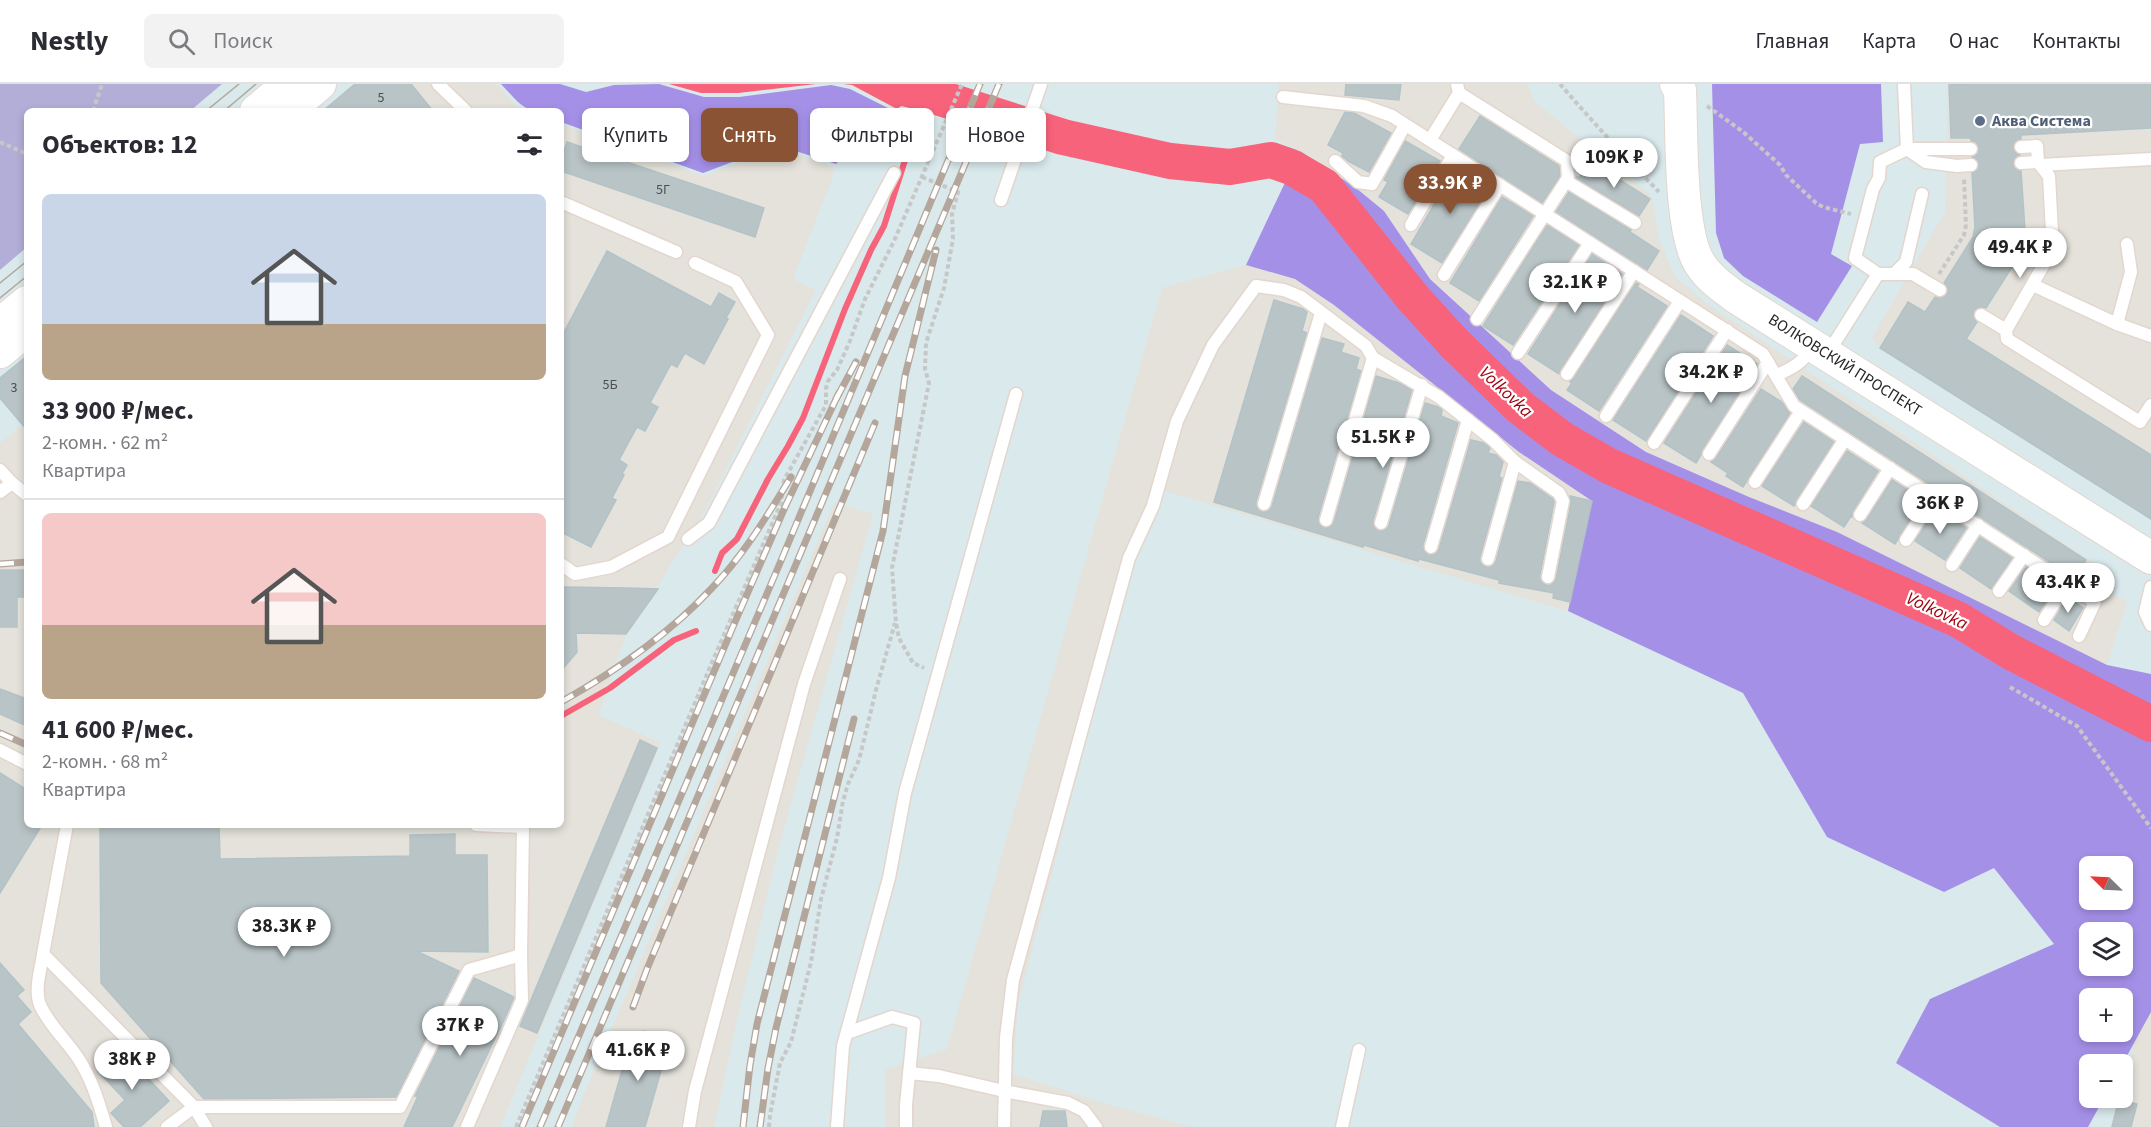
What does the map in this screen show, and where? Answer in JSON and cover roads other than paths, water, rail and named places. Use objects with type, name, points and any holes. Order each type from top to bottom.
[{"type":"street","points":[[260,108],[288,84]]},
{"type":"street","points":[[292,108],[320,84]]},
{"type":"street","name":"ВОЛКОВСКИЙ ПРОСПЕКТ","points":[[1679,86],[1688,232],[1699,264],[1724,289],[2151,558]]},
{"type":"street","points":[[0,324],[24,304]]},
{"type":"street","points":[[0,352],[24,332]]},
{"type":"lane","points":[[438,84],[463,108]]},
{"type":"lane","points":[[1001,200],[1041,84]]},
{"type":"lane","points":[[1904,84],[1907,149]]},
{"type":"lane","points":[[1430,140],[1458,89],[1567,161],[1568,178],[1477,319]]},
{"type":"lane","points":[[1283,97],[1364,106],[1392,116],[1763,354],[1794,406],[2096,602],[2079,636]]},
{"type":"lane","points":[[1335,161],[1358,182],[1372,184],[1405,125]]},
{"type":"lane","points":[[2021,147],[2037,146],[2039,164],[2049,176],[2052,232],[2047,260],[2006,330],[2007,339],[2140,422],[2151,405]]},
{"type":"lane","points":[[1907,149],[1926,162],[1967,166]]},
{"type":"lane","points":[[1936,287],[1913,274],[1878,274],[1855,258],[1873,189],[1879,178],[1880,162],[1907,149],[1971,149]]},
{"type":"lane","points":[[1411,225],[1453,155]]},
{"type":"lane","points":[[2020,163],[2151,159]]},
{"type":"lane","points":[[688,539],[709,523],[894,173]]},
{"type":"lane","points":[[1566,181],[1635,223]]},
{"type":"lane","points":[[1444,275],[1500,185]]},
{"type":"lane","points":[[1895,273],[1906,262],[1922,194]]},
{"type":"lane","points":[[564,203],[676,252]]},
{"type":"lane","points":[[1518,353],[1590,243]]},
{"type":"lane","points":[[2118,324],[2131,272],[2127,244]]},
{"type":"lane","points":[[564,566],[575,574],[610,567],[668,537],[768,335],[736,282],[695,263]]},
{"type":"lane","points":[[1567,374],[1634,271]]},
{"type":"lane","points":[[1777,375],[1794,368],[1821,350],[1878,274]]},
{"type":"lane","points":[[2033,285],[2118,324],[2151,336]]},
{"type":"lane","points":[[1004,1127],[1006,1038],[1013,980],[1129,558],[1153,506],[1177,421],[1213,345],[1256,286],[1284,290],[1300,297],[1366,346],[1373,357],[1422,385],[1494,440],[1515,462],[1559,493],[1563,501],[1548,577]]},
{"type":"lane","points":[[1606,416],[1680,301]]},
{"type":"lane","points":[[1264,504],[1321,313]]},
{"type":"lane","points":[[1981,315],[2006,330]]},
{"type":"lane","points":[[1654,443],[1727,330]]},
{"type":"lane","points":[[1326,520],[1373,357]]},
{"type":"lane","points":[[1709,454],[1768,362]]},
{"type":"lane","points":[[1381,523],[1422,385]]},
{"type":"lane","points":[[837,1127],[843,1046],[890,878],[905,793],[1016,394]]},
{"type":"lane","points":[[1755,482],[1801,411]]},
{"type":"lane","points":[[1431,547],[1468,420]]},
{"type":"lane","points":[[1803,504],[1845,439]]},
{"type":"lane","points":[[1488,559],[1515,462]]},
{"type":"lane","points":[[1860,515],[1890,468]]},
{"type":"lane","points":[[0,470],[24,493]]},
{"type":"lane","points":[[0,492],[12,483]]},
{"type":"lane","points":[[1906,540],[1934,497]]},
{"type":"lane","points":[[1952,565],[1978,525]]},
{"type":"lane","points":[[1999,591],[2024,555]]},
{"type":"lane","points":[[689,1127],[696,1091],[780,768],[804,684],[840,579]]},
{"type":"lane","points":[[2089,598],[2104,582]]},
{"type":"lane","points":[[2044,620],[2067,583]]},
{"type":"lane","points":[[2151,587],[2145,612],[2151,625]]},
{"type":"lane","points":[[0,750],[24,762]]},
{"type":"lane","points":[[66,828],[38,984],[40,1004],[55,1028],[79,1058],[97,1096],[106,1127]]},
{"type":"lane","points":[[467,1127],[522,1000],[523,828]]},
{"type":"lane","points":[[43,954],[194,1107],[206,1127]]},
{"type":"lane","points":[[167,1127],[194,1107],[400,1107],[469,970],[521,955]]},
{"type":"lane","points":[[847,1032],[892,1017],[914,1023],[906,1127]]},
{"type":"lane","points":[[1342,1127],[1359,1050]]},
{"type":"lane","points":[[909,1073],[939,1076],[1068,1103],[1084,1111],[1096,1127]]},
{"type":"waterway","name":"Volkovka","points":[[889,84],[1063,137],[1170,161],[1230,167],[1271,160],[1291,167],[1324,186],[1413,298],[1454,343],[1520,407],[1562,439],[1609,466],[1959,620],[2011,652],[2151,724]]},
{"type":"waterway","points":[[715,571],[722,553],[737,539],[803,418],[845,309],[884,226],[907,154],[918,96]]},
{"type":"waterway","points":[[564,714],[610,688],[674,640],[696,631]]},
{"type":"tram line","points":[[210,108],[239,84]]},
{"type":"tram line","points":[[228,108],[256,84]]},
{"type":"tram line","points":[[0,283],[24,263]]},
{"type":"tram line","points":[[0,298],[24,278]]},
{"type":"railway","points":[[540,1127],[780,563],[980,84]]},
{"type":"railway","points":[[558,1127],[999,84]]},
{"type":"railway","points":[[743,1127],[757,1024],[883,531],[905,376],[936,250]]},
{"type":"railway","points":[[836,399],[856,362]]},
{"type":"railway","points":[[522,1127],[732,629],[785,507],[839,393]]},
{"type":"railway","points":[[633,1007],[875,423]]},
{"type":"railway","points":[[564,700],[602,678],[640,651],[694,606],[723,576],[744,549],[791,477]]},
{"type":"railway","points":[[0,564],[24,562]]},
{"type":"railway","points":[[760,1127],[776,1028],[854,719]]},
{"type":"railway","points":[[0,733],[24,744]]},
{"type":"place","name":"Аква Система","points":[[1980,121]]}]
